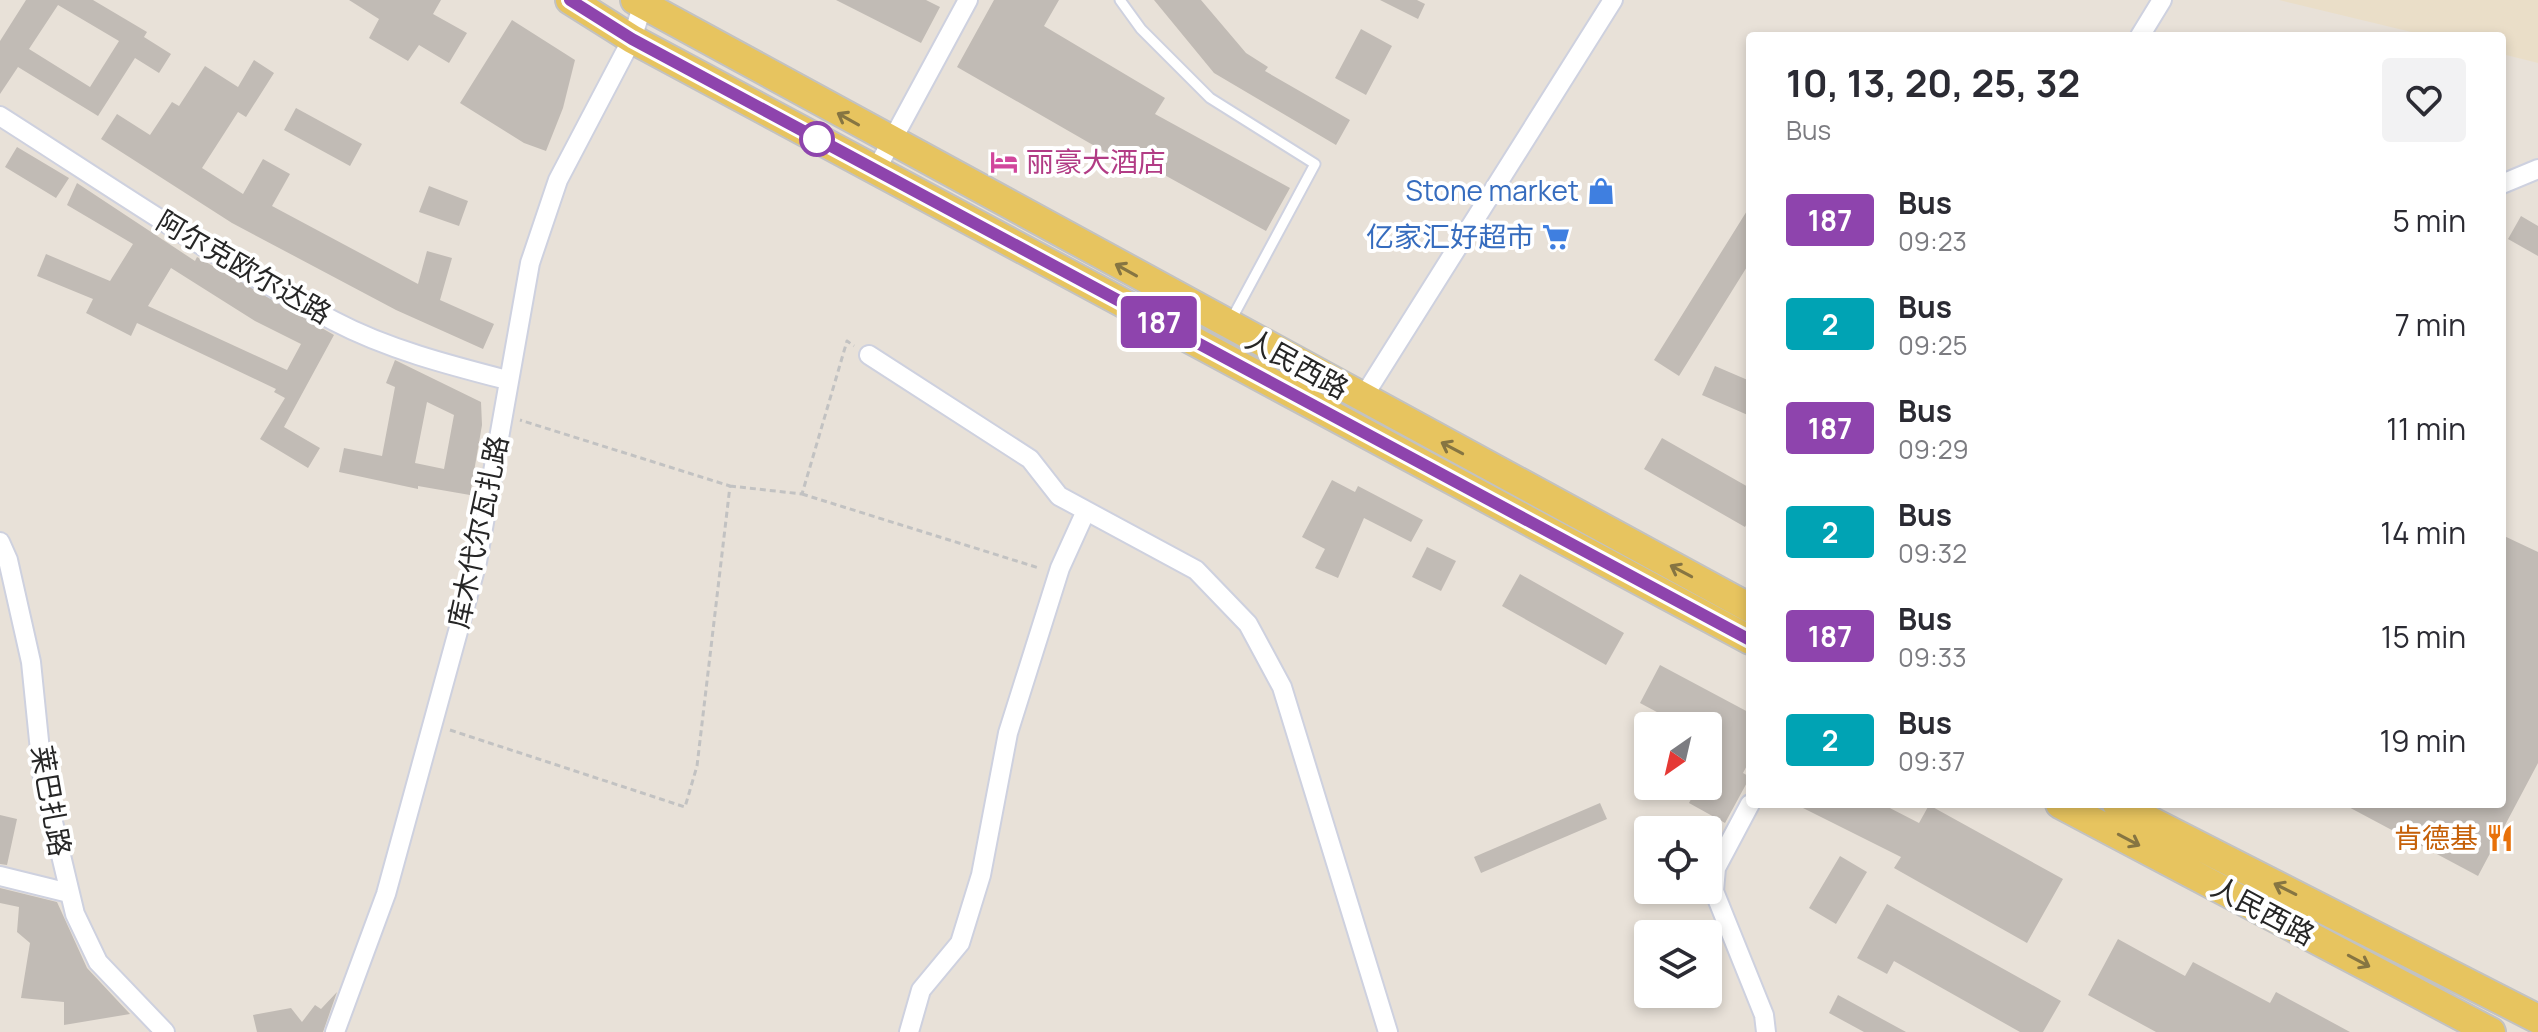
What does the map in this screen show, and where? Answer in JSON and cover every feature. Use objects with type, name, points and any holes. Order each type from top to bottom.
[{"type":"main road","name":"人民西路","points":[[570,0],[632,39],[1746,638]]},
{"type":"main road","name":"人民西路","points":[[640,1],[1228,326],[1746,606]]},
{"type":"main road","name":"人民西路","points":[[2068,808],[2491,1032]]},
{"type":"main road","name":"人民西路","points":[[2125,808],[2538,1019]]},
{"type":"street","points":[[876,170],[968,0]]},
{"type":"street","points":[[1362,399],[1613,0]]},
{"type":"street","points":[[2142,32],[2162,0]]},
{"type":"street","name":"库木代尔瓦扎路","points":[[335,1032],[386,894],[477,562],[530,263],[558,180],[632,39],[640,1]]},
{"type":"street","name":"阿尔克欧尔达路","points":[[0,116],[196,241],[336,322],[437,361],[507,380]]},
{"type":"street","points":[[2506,182],[2538,169]]},
{"type":"street","points":[[869,355],[1030,459],[1059,496],[1085,513],[1196,570],[1248,624],[1282,687],[1388,1032]]},
{"type":"street","points":[[909,1032],[921,990],[960,943],[981,875],[1008,733],[1058,574],[1085,513]]},
{"type":"street","name":"莱巴扎路","points":[[0,542],[8,560],[31,662],[43,780],[69,893],[98,962],[165,1032]]},
{"type":"street","points":[[1748,808],[1716,868],[1714,891],[1764,1015],[1766,1032]]},
{"type":"street","points":[[0,876],[69,893]]},
{"type":"lane","points":[[1120,0],[1141,29],[1210,98],[1315,164],[1228,326]]},
{"type":"path","points":[[802,494],[847,341],[869,355]]},
{"type":"path","points":[[502,413],[730,486],[802,494],[1058,574]]},
{"type":"path","points":[[432,725],[685,807],[697,766],[730,486]]},
{"type":"shaded area","points":[[2279,0],[2538,0],[2538,63],[2506,55],[2506,32],[2411,32]]},
{"type":"building","points":[[26,0],[93,0],[147,32],[144,37],[171,54],[159,73],[135,58],[98,116],[18,67],[0,94],[0,41]],"holes":[[[58,5],[119,41],[90,87],[29,49]]]},
{"type":"building","points":[[349,0],[441,0],[433,14],[467,33],[449,63],[419,45],[408,61],[369,38],[379,19]]},
{"type":"building","points":[[836,0],[926,0],[940,7],[921,43]]},
{"type":"building","points":[[994,0],[1059,0],[1044,26],[1165,98],[1155,114],[1290,188],[1266,231],[1130,156],[1126,164],[957,67]]},
{"type":"building","points":[[1154,0],[1201,0],[1246,53],[1268,67],[1265,71],[1350,120],[1336,145],[1214,73]]},
{"type":"building","points":[[1380,0],[1417,0],[1425,4],[1418,19]]},
{"type":"building","points":[[512,20],[575,60],[563,108],[546,151],[524,143],[460,103]]},
{"type":"building","points":[[1361,29],[1392,46],[1366,95],[1335,78]]},
{"type":"building","points":[[254,60],[274,73],[246,117],[238,112],[202,168],[243,194],[263,159],[290,174],[272,206],[418,284],[427,251],[452,258],[440,300],[494,324],[483,349],[396,310],[232,223],[101,139],[117,114],[150,135],[172,102],[179,106],[205,66],[238,87]]},
{"type":"building","points":[[296,108],[362,144],[350,166],[284,130]]},
{"type":"building","points":[[17,147],[69,178],[56,198],[5,167]]},
{"type":"building","points":[[77,183],[195,261],[197,257],[334,335],[284,427],[320,448],[308,468],[260,439],[285,398],[274,392],[276,389],[137,323],[131,336],[86,313],[93,299],[37,276],[46,254],[110,281],[133,244],[67,205]],"holes":[[[171,268],[255,321],[301,344],[287,370],[148,306]]]},
{"type":"building","points":[[429,186],[468,201],[459,226],[419,212]]},
{"type":"building","points":[[1746,212],[1746,268],[1679,376],[1654,360]]},
{"type":"building","points":[[2521,216],[2538,226],[2538,256],[2508,239]]},
{"type":"building","points":[[395,360],[481,402],[482,425],[470,495],[418,486],[418,489],[339,472],[344,448],[382,456],[395,387],[386,383]],"holes":[[[427,402],[454,415],[444,469],[415,463]]]},
{"type":"building","points":[[1715,366],[1746,379],[1746,414],[1702,395]]},
{"type":"building","points":[[1662,438],[1746,486],[1745,527],[1644,469]]},
{"type":"building","points":[[1332,480],[1355,492],[1358,486],[1423,520],[1411,542],[1364,518],[1338,578],[1315,568],[1325,549],[1302,537]]},
{"type":"building","points":[[2506,537],[2538,552],[2538,763],[2478,876],[2350,808],[2506,808]]},
{"type":"building","points":[[1427,547],[1456,561],[1441,591],[1412,577]]},
{"type":"building","points":[[1520,574],[1624,633],[1606,665],[1502,606]]},
{"type":"building","points":[[1660,665],[1746,711],[1746,767],[1743,773],[1746,775],[1746,784],[1725,823],[1722,816],[1712,816],[1689,803],[1691,800],[1722,800],[1722,712],[1657,712],[1640,703]]},
{"type":"building","points":[[1600,803],[1607,819],[1481,873],[1474,857]]},
{"type":"building","points":[[1803,808],[1890,808],[1919,823],[1927,808],[1934,808],[2063,879],[2027,943],[1894,868],[1901,857]]},
{"type":"building","points":[[0,815],[17,819],[7,865],[0,864]]},
{"type":"building","points":[[1840,856],[1867,872],[1836,924],[1809,908]]},
{"type":"building","points":[[0,888],[57,902],[87,968],[130,1014],[64,1025],[64,1002],[21,998],[30,943],[17,932],[19,907],[0,903]]},
{"type":"building","points":[[1887,904],[2061,1001],[2043,1032],[2020,1032],[1894,961],[1887,974],[1857,958]]},
{"type":"building","points":[[2118,939],[2185,976],[2193,962],[2270,1003],[2276,992],[2350,1032],[2156,1032],[2088,995]]},
{"type":"building","points":[[337,992],[323,1032],[257,1032],[253,1015],[291,1008],[302,1022],[315,1005],[321,1009]]},
{"type":"building","points":[[1838,995],[1906,1032],[1864,1032],[1829,1013]]},
{"type":"bus line","name":"187","points":[[570,0],[632,39],[1746,638]]},
{"type":"place","name":"丽豪大酒店","points":[[1004,162]]},
{"type":"place","name":"Stone market","points":[[1601,191]]},
{"type":"place","name":"亿家汇好超市","points":[[1556,237]]},
{"type":"place","name":"肯德基","points":[[2500,838]]}]
